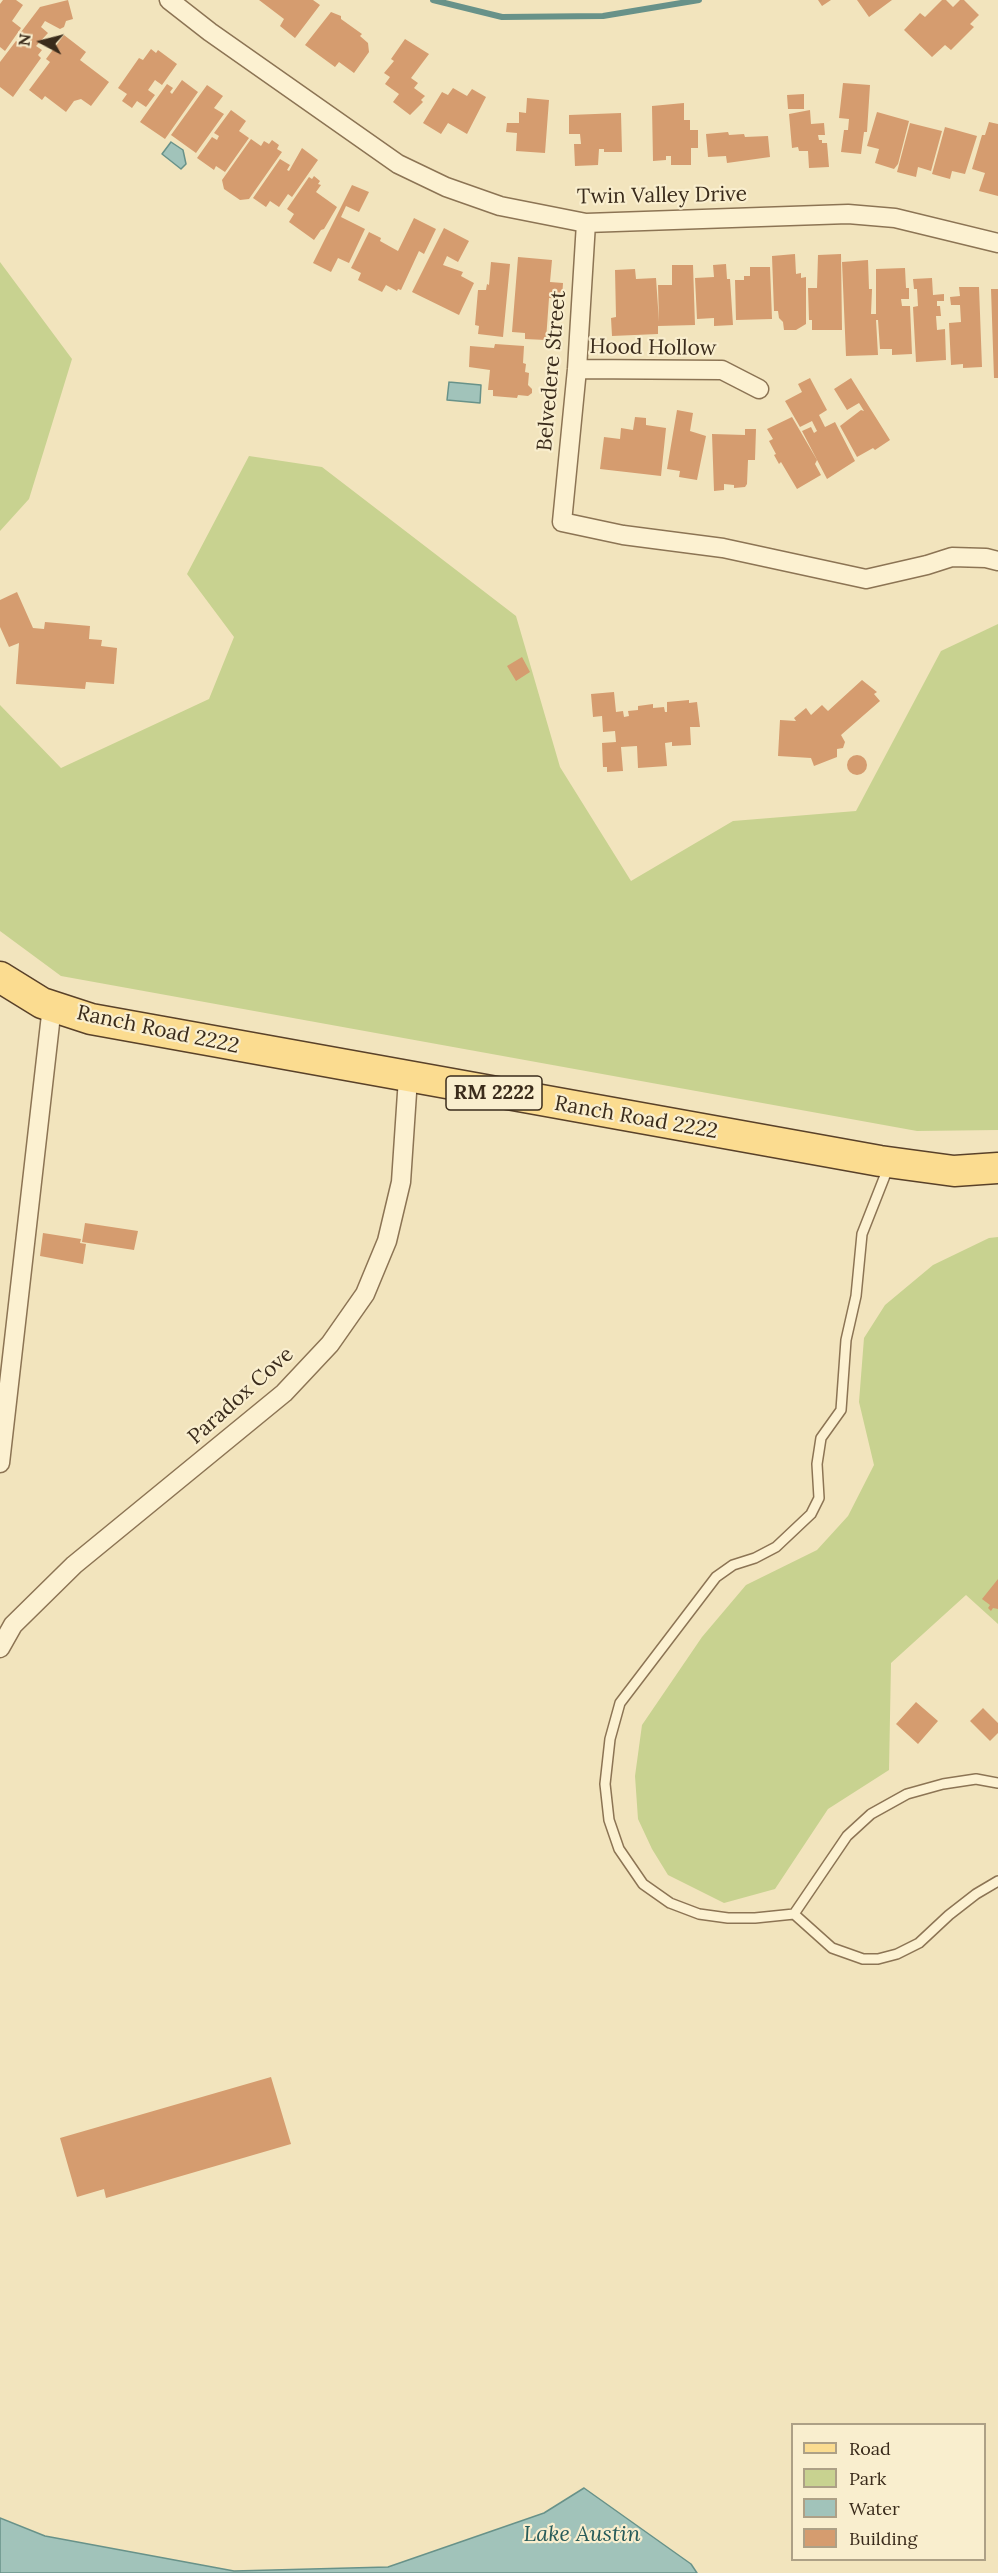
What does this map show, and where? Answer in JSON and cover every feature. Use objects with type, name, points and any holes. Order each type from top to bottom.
[{"type":"main road","name":"Ranch Road 2222","points":[[0,977],[42,1003],[91,1019],[408,1078],[890,1162],[954,1171],[998,1168]]},
{"type":"street","name":"Twin Valley Drive","points":[[169,0],[210,32],[398,164],[446,187],[500,206],[586,223],[848,214],[895,218],[998,243]]},
{"type":"street","name":"Belvedere Street","points":[[586,223],[577,369],[562,522],[623,535],[723,548],[866,579],[952,557],[998,561]]},
{"type":"street","name":"Hood Hollow","points":[[577,369],[722,370],[759,389]]},
{"type":"street","points":[[0,1463],[52,1006]]},
{"type":"street","name":"Paradox Cove","points":[[0,1648],[13,1625],[74,1565],[284,1393],[330,1344],[365,1294],[387,1241],[401,1182],[408,1078]]},
{"type":"lane","points":[[890,1162],[862,1234],[856,1296],[846,1340],[841,1410],[821,1438],[817,1464],[819,1497],[811,1514],[776,1547],[755,1558],[733,1565],[716,1577],[620,1703],[610,1739],[605,1784],[609,1820],[619,1850],[643,1884],[670,1903],[699,1914],[728,1918],[794,1914],[832,1948],[863,1959],[878,1959],[897,1954],[920,1943],[949,1914],[998,1881]]},
{"type":"lane","points":[[794,1914],[847,1836],[871,1814],[907,1794],[943,1784],[976,1779],[998,1783]]},
{"type":"green space","points":[[0,262],[72,359],[29,499],[0,531]]},
{"type":"green space","points":[[249,456],[322,467],[516,616],[560,767],[631,881],[733,821],[856,811],[941,651],[998,624],[998,1130],[917,1131],[61,976],[0,931],[0,705],[61,768],[209,699],[234,637],[187,574]]},
{"type":"green space","points":[[998,1237],[998,1624],[966,1595],[891,1663],[889,1770],[828,1809],[775,1889],[724,1903],[668,1875],[652,1849],[638,1819],[635,1776],[642,1725],[702,1637],[746,1585],[817,1550],[848,1516],[874,1465],[859,1402],[864,1338],[885,1305],[933,1265],[989,1238]]},
{"type":"water","points":[[171,142],[183,150],[186,164],[181,169],[162,154]]},
{"type":"water","points":[[449,382],[481,385],[480,403],[447,400]]},
{"type":"water","name":"Lake Austin","points":[[584,2488],[691,2564],[697,2573],[0,2573],[0,2518],[45,2536],[234,2571],[388,2567],[544,2513]]},
{"type":"building","points":[[3,0],[16,0],[23,5],[12,21],[21,28],[5,51],[0,47],[0,4]]},
{"type":"building","points":[[68,0],[73,19],[66,21],[64,27],[60,29],[45,21],[41,27],[48,33],[36,46],[42,50],[38,55],[41,58],[13,97],[0,87],[0,62],[16,41],[23,46],[26,42],[18,36],[40,7]]},
{"type":"building","points":[[259,0],[313,0],[320,5],[295,38],[280,26],[284,19]]},
{"type":"building","points":[[818,0],[831,0],[822,6]]},
{"type":"building","points":[[857,0],[892,0],[869,17]]},
{"type":"building","points":[[942,0],[946,0],[953,7],[960,0],[964,0],[979,15],[970,24],[974,27],[951,50],[945,45],[932,57],[904,30],[920,13],[925,17]]},
{"type":"building","points":[[331,12],[341,16],[341,19],[362,34],[360,36],[368,43],[369,52],[354,73],[339,62],[335,67],[305,45]]},
{"type":"building","points":[[64,35],[86,52],[80,60],[109,82],[91,106],[81,99],[74,101],[66,112],[45,96],[42,100],[29,90],[50,62],[46,59]]},
{"type":"building","points":[[405,39],[429,54],[411,78],[418,83],[414,88],[425,96],[421,100],[423,102],[410,115],[393,102],[399,94],[385,84],[390,77],[384,73],[394,61],[391,59]]},
{"type":"building","points":[[151,49],[156,53],[158,50],[177,64],[162,85],[155,80],[148,90],[155,95],[146,107],[137,101],[132,108],[122,101],[127,94],[118,88],[139,58],[143,60]]},
{"type":"building","points":[[182,80],[198,92],[165,139],[140,122],[167,84],[173,88],[170,92],[172,94]]},
{"type":"building","points":[[843,83],[870,85],[867,132],[864,132],[861,154],[841,152],[844,130],[848,130],[849,119],[839,118]]},
{"type":"building","points":[[207,85],[223,96],[214,108],[224,114],[196,153],[171,135]]},
{"type":"building","points":[[453,88],[467,96],[472,89],[486,97],[467,134],[448,123],[441,134],[423,123],[442,92],[448,95]]},
{"type":"building","points":[[804,94],[804,109],[788,109],[787,95]]},
{"type":"building","points":[[527,98],[549,100],[545,153],[516,151],[517,133],[506,132],[507,123],[519,123],[519,112],[526,113]]},
{"type":"building","points":[[684,103],[684,120],[690,120],[690,130],[698,130],[698,148],[691,148],[691,165],[671,165],[671,156],[666,156],[666,160],[653,161],[652,106]]},
{"type":"building","points":[[231,110],[246,121],[239,131],[249,138],[225,172],[216,166],[214,170],[197,158],[212,137],[217,140],[219,136],[214,133]]},
{"type":"building","points":[[810,110],[811,124],[824,123],[825,135],[818,135],[822,143],[827,143],[829,167],[809,168],[808,151],[799,151],[798,147],[792,148],[789,114]]},
{"type":"building","points":[[877,112],[909,121],[898,164],[894,169],[875,163],[879,149],[867,146]]},
{"type":"building","points":[[621,113],[622,152],[604,152],[604,149],[599,149],[598,165],[575,166],[574,144],[581,144],[580,134],[569,134],[569,115]]},
{"type":"building","points":[[989,122],[998,124],[998,196],[979,191],[985,173],[972,169],[982,135],[985,135]]},
{"type":"building","points":[[910,123],[942,131],[931,171],[918,167],[916,177],[897,172]]},
{"type":"building","points":[[945,127],[977,136],[965,174],[952,171],[950,179],[932,174]]},
{"type":"building","points":[[728,132],[729,135],[744,134],[745,137],[768,136],[770,157],[727,163],[726,156],[708,157],[706,134]]},
{"type":"building","points":[[251,139],[261,146],[264,141],[269,144],[272,140],[279,145],[277,149],[282,152],[249,199],[240,200],[224,189],[222,180]]},
{"type":"building","points":[[302,148],[318,160],[292,197],[288,194],[279,207],[270,201],[266,207],[253,198],[280,159],[290,165],[287,170],[289,171]]},
{"type":"building","points":[[314,176],[321,185],[316,192],[337,207],[324,229],[314,240],[289,222],[294,214],[287,209],[309,177],[312,179]]},
{"type":"building","points":[[352,185],[369,192],[359,212],[346,206],[341,217],[365,229],[349,263],[338,258],[331,272],[313,263]]},
{"type":"building","points":[[414,218],[436,229],[424,254],[419,251],[401,290],[397,291],[386,285],[382,292],[358,280],[361,273],[351,268],[369,232],[398,251]]},
{"type":"building","points":[[444,228],[469,241],[458,262],[447,256],[443,265],[463,272],[461,276],[474,283],[459,315],[412,292]]},
{"type":"building","points":[[795,254],[796,274],[801,273],[801,278],[806,277],[806,324],[796,330],[784,330],[778,311],[774,311],[772,256]]},
{"type":"building","points":[[841,254],[842,330],[812,330],[812,320],[809,320],[808,288],[817,288],[818,255]]},
{"type":"building","points":[[518,257],[552,260],[550,282],[563,283],[562,299],[549,298],[546,340],[525,339],[525,333],[512,332]]},
{"type":"building","points":[[868,260],[869,289],[872,289],[871,314],[876,314],[876,269],[905,268],[909,299],[901,299],[902,306],[910,306],[912,354],[892,355],[892,349],[880,349],[878,320],[876,320],[878,355],[846,356],[842,262]]},
{"type":"building","points":[[491,262],[510,264],[503,337],[478,334],[479,326],[475,325],[478,290],[486,290],[487,284],[489,285]]},
{"type":"building","points":[[726,264],[727,279],[730,279],[733,325],[714,326],[714,318],[697,319],[695,278],[714,277],[713,265]]},
{"type":"building","points":[[672,265],[693,265],[695,325],[658,326],[658,334],[612,336],[611,318],[616,317],[615,270],[635,269],[636,279],[656,278],[659,322],[658,285],[672,285]]},
{"type":"building","points":[[750,267],[770,267],[772,319],[736,320],[735,280],[744,280],[744,276],[750,276]]},
{"type":"building","points":[[932,278],[933,295],[944,294],[944,301],[937,301],[941,316],[936,316],[937,330],[945,329],[946,360],[916,362],[913,307],[918,306],[917,289],[914,289],[913,279]]},
{"type":"building","points":[[959,287],[979,287],[982,367],[963,368],[963,364],[951,365],[949,323],[961,322],[960,305],[951,305],[950,297],[960,296]]},
{"type":"building","points":[[991,289],[998,289],[998,378],[994,378]]},
{"type":"building","points":[[495,344],[524,346],[523,363],[526,364],[525,372],[529,373],[528,385],[532,389],[532,393],[528,396],[518,395],[517,398],[493,396],[493,390],[488,390],[490,370],[469,367],[470,346],[494,348]]},
{"type":"building","points":[[810,378],[827,410],[819,415],[825,427],[835,422],[855,461],[827,479],[802,431],[811,427],[814,433],[817,431],[812,421],[800,427],[785,401],[802,392],[798,384]]},
{"type":"building","points":[[851,378],[890,440],[875,450],[873,448],[857,457],[840,426],[861,410],[864,411],[859,403],[847,410],[834,389]]},
{"type":"building","points":[[677,410],[693,413],[690,431],[706,436],[697,480],[679,477],[680,471],[667,469]]},
{"type":"building","points":[[635,417],[646,418],[646,425],[666,428],[661,476],[600,469],[604,437],[620,439],[621,428],[633,430]]},
{"type":"building","points":[[792,417],[817,460],[815,464],[821,475],[797,489],[781,462],[779,464],[774,455],[776,454],[769,441],[773,439],[767,429]]},
{"type":"building","points":[[745,429],[756,429],[755,460],[748,460],[747,484],[745,487],[734,488],[734,485],[724,484],[724,490],[714,491],[712,434],[745,435]]},
{"type":"building","points":[[17,592],[33,628],[44,629],[45,622],[90,626],[89,639],[102,640],[101,646],[117,648],[114,684],[86,682],[85,689],[16,684],[19,643],[9,647],[0,627],[0,600]]},
{"type":"building","points":[[522,657],[530,672],[516,681],[507,666]]},
{"type":"building","points":[[862,680],[877,692],[874,694],[880,701],[841,735],[845,742],[843,748],[837,749],[837,757],[814,766],[811,758],[778,756],[780,720],[796,721],[794,718],[806,708],[811,715],[822,705],[828,711]]},
{"type":"building","points":[[614,692],[616,712],[623,711],[624,717],[629,716],[628,711],[638,710],[638,706],[653,704],[653,708],[664,707],[667,712],[667,702],[689,700],[689,703],[697,702],[700,727],[690,727],[691,745],[672,746],[672,742],[665,743],[667,766],[638,768],[637,746],[621,747],[623,771],[607,772],[607,767],[603,767],[602,743],[616,742],[615,731],[603,732],[602,716],[593,717],[591,694]]},
{"type":"building","points":[[857,755],[864,758],[867,765],[864,772],[857,775],[850,772],[847,765],[850,758]]},
{"type":"building","points":[[85,1223],[138,1231],[134,1250],[82,1242]]},
{"type":"building","points":[[43,1233],[81,1239],[80,1243],[86,1244],[83,1264],[40,1256]]},
{"type":"building","points":[[998,1579],[998,1609],[993,1608],[991,1611],[988,1608],[990,1605],[982,1599]]},
{"type":"building","points":[[916,1702],[938,1721],[918,1744],[896,1724]]},
{"type":"building","points":[[983,1708],[998,1723],[998,1733],[990,1741],[970,1721]]},
{"type":"building","points":[[271,2077],[291,2144],[106,2198],[104,2189],[77,2197],[60,2138]]},
{"type":"waterway","points":[[433,0],[502,17],[603,16],[699,0]]}]
